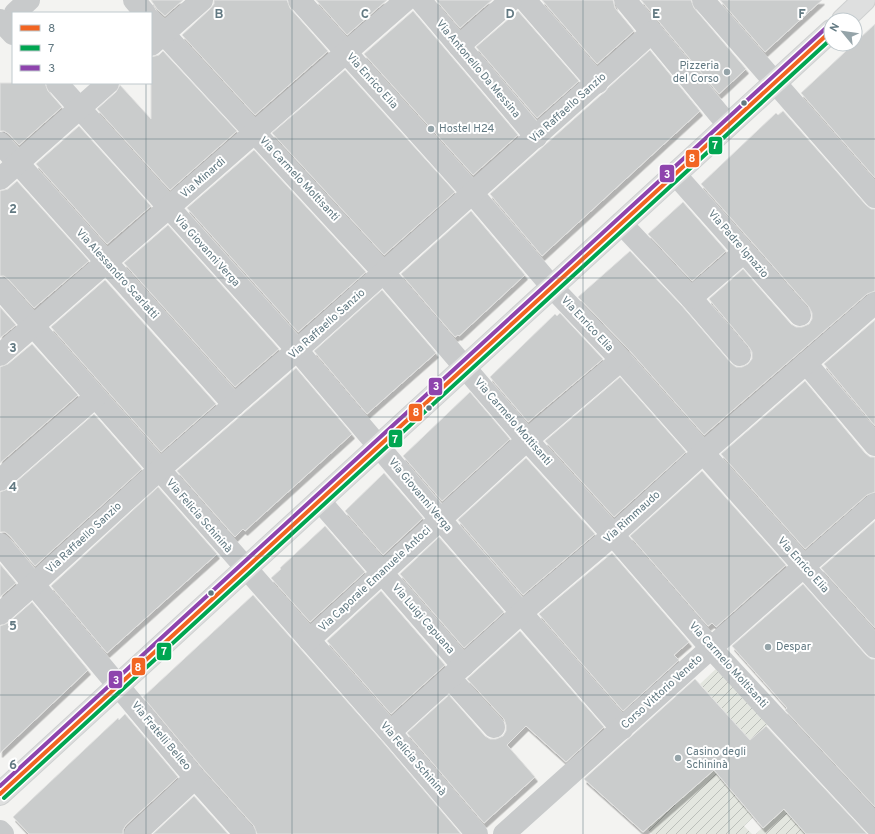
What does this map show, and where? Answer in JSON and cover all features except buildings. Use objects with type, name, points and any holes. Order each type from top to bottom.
[{"type":"street","points":[[17,12],[29,0]]},
{"type":"street","points":[[134,0],[144,12]]},
{"type":"street","points":[[155,33],[202,0]]},
{"type":"street","name":"Via Enrico Elia","points":[[299,0],[473,194],[552,287],[621,360],[875,647]]},
{"type":"street","name":"Via Minardi","points":[[0,355],[406,0]]},
{"type":"street","name":"Via Antonello Da Messina","points":[[420,0],[536,137]]},
{"type":"street","points":[[459,46],[511,0]]},
{"type":"street","points":[[525,0],[597,83]]},
{"type":"street","points":[[625,0],[728,125]]},
{"type":"street","points":[[703,0],[873,190]]},
{"type":"street","points":[[851,12],[864,0]]},
{"type":"street","name":"Via Raffaello Sanzio","points":[[0,614],[159,470],[473,194],[652,32]]},
{"type":"street","name":"Via Carmelo Moltisanti","points":[[155,33],[255,132],[384,273],[527,440],[613,535],[711,648],[875,825]]},
{"type":"street","points":[[0,794],[823,38]]},
{"type":"street","name":"Via Giovanni Verga","points":[[58,84],[297,350],[440,519],[622,729]]},
{"type":"street","points":[[0,179],[107,84]]},
{"type":"street","name":"Via Alessandro Scarlatti","points":[[0,143],[234,405]]},
{"type":"street","name":"Via Padre Ignazio","points":[[675,174],[800,315]]},
{"type":"street","points":[[621,223],[691,298],[740,356]]},
{"type":"street","points":[[691,298],[744,252]]},
{"type":"street","name":"Via Felicia Schininà","points":[[0,288],[390,732],[477,834]]},
{"type":"street","name":"Via Rimmaudo","points":[[390,732],[521,613],[613,535],[703,453],[875,304]]},
{"type":"street","name":"Via Caporale Emanuele Antoci","points":[[309,640],[527,440],[621,360]]},
{"type":"street","points":[[806,364],[875,445]]},
{"type":"street","points":[[0,480],[96,397]]},
{"type":"street","name":"Via Luigi Capuana","points":[[319,500],[383,573],[457,672],[494,727]]},
{"type":"street","name":"Corso Vittorio Veneto","points":[[504,834],[711,648],[875,504]]},
{"type":"street","name":"Via Fratelli Belleo","points":[[0,544],[195,778],[245,834]]},
{"type":"street","points":[[135,834],[195,778]]},
{"type":"street","points":[[0,831],[3,834]]},
{"type":"shaded area","points":[[720,665],[771,722],[750,740],[700,684]]},
{"type":"shaded area","points":[[714,770],[753,817],[744,826],[752,834],[652,834],[647,828]]},
{"type":"shaded area","points":[[784,809],[806,834],[756,834]]},
{"type":"transit line","name":"3","points":[[0,786],[823,31]]},
{"type":"transit line","name":"8","points":[[0,794],[823,38]]},
{"type":"transit line","name":"7","points":[[4,798],[823,46]]},
{"type":"place","name":"Pizzeria del Corso","points":[[727,72]]},
{"type":"place","name":"Hostel H24","points":[[431,129]]},
{"type":"place","name":"Despar","points":[[768,647]]},
{"type":"place","name":"Casino degli Schininà","points":[[678,758]]}]
